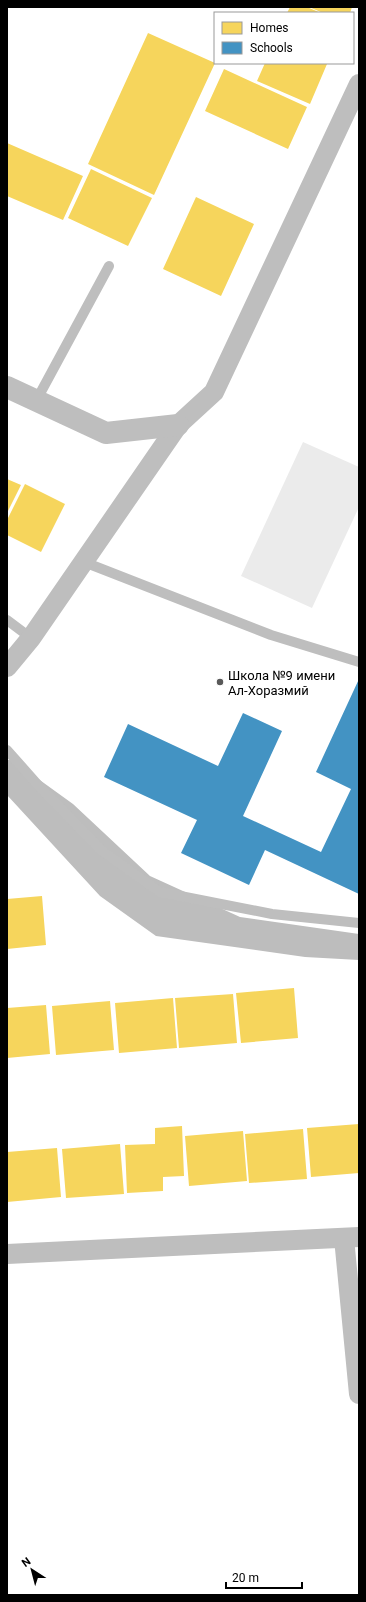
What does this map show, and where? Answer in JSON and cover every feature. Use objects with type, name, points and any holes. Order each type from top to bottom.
[{"type":"street","points":[[7,667],[31,638],[178,425],[214,392],[359,84]]},
{"type":"street","points":[[7,388],[106,433],[178,425]]},
{"type":"street","points":[[7,1254],[351,1238],[359,1394]]},
{"type":"lane","points":[[36,400],[109,266]]},
{"type":"lane","points":[[84,562],[271,634],[359,662]]},
{"type":"lane","points":[[7,620],[31,638]]},
{"type":"lane","points":[[7,750],[38,785],[102,851],[160,892],[272,914],[359,923]]},
{"type":"shaded area","points":[[303,442],[359,467],[359,507],[312,608],[241,576]]},
{"type":"shaded area","points":[[7,760],[12,760],[73,804],[150,876],[240,917],[359,934],[359,960],[305,957],[156,936],[100,896],[7,795]]},
{"type":"building: Homes","points":[[290,7],[307,7],[319,12],[288,12]]},
{"type":"building: Homes","points":[[309,7],[352,7],[350,12],[321,12]]},
{"type":"building: Homes","points":[[148,33],[214,63],[154,195],[88,164]]},
{"type":"building: Homes","points":[[265,64],[327,64],[310,104],[257,81]]},
{"type":"building: Homes","points":[[224,69],[307,107],[288,149],[205,111]]},
{"type":"building: Homes","points":[[7,143],[83,176],[63,220],[7,196]]},
{"type":"building: Homes","points":[[91,169],[152,198],[128,246],[68,218]]},
{"type":"building: Homes","points":[[196,197],[254,224],[221,296],[163,269]]},
{"type":"building: Homes","points":[[7,479],[21,485],[7,513]]},
{"type":"building: Homes","points":[[25,484],[65,504],[41,552],[7,535],[7,520]]},
{"type":"building: Homes","points":[[42,896],[46,945],[7,949],[7,899]]},
{"type":"building: Homes","points":[[294,988],[298,1038],[241,1043],[236,993]]},
{"type":"building: Homes","points":[[233,994],[237,1043],[179,1048],[175,998]]},
{"type":"building: Homes","points":[[173,998],[177,1048],[119,1053],[115,1003]]},
{"type":"building: Homes","points":[[110,1001],[114,1050],[56,1055],[52,1006]]},
{"type":"building: Homes","points":[[46,1005],[50,1054],[7,1058],[7,1008]]},
{"type":"building: Homes","points":[[359,1124],[359,1173],[311,1177],[307,1128]]},
{"type":"building: Homes","points":[[182,1126],[184,1176],[163,1177],[163,1191],[127,1193],[125,1145],[155,1144],[155,1128]]},
{"type":"building: Homes","points":[[303,1129],[307,1179],[249,1183],[245,1134]]},
{"type":"building: Homes","points":[[243,1131],[247,1181],[189,1186],[185,1136]]},
{"type":"building: Homes","points":[[120,1144],[124,1194],[66,1198],[62,1149]]},
{"type":"building: Homes","points":[[57,1148],[61,1197],[7,1202],[7,1152]]},
{"type":"building: Schools","points":[[359,679],[359,894],[265,850],[249,885],[181,853],[197,820],[104,777],[128,724],[218,766],[243,713],[282,731],[243,816],[321,852],[351,789],[316,772]]},
{"type":"place","name":"Школа №9 имени Ал-Хоразмий","points":[[220,682]]}]
